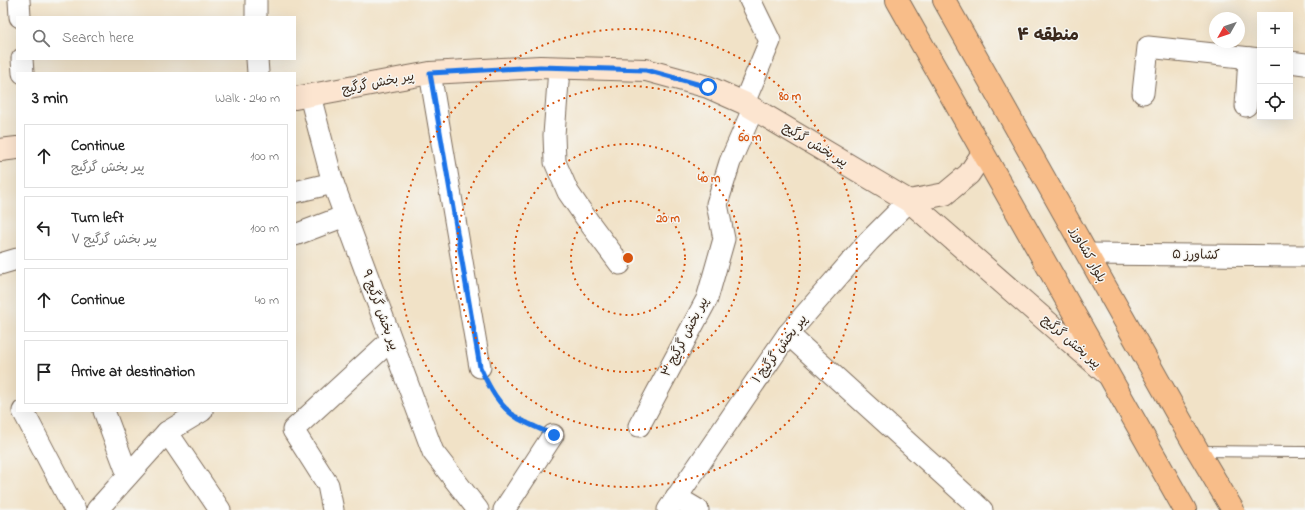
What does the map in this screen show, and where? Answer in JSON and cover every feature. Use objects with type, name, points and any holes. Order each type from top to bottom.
[{"type":"main road","points":[[897,0],[1184,510]]},
{"type":"main road","name":"بلوار کشاورز","points":[[944,0],[1198,451],[1234,510]]},
{"type":"street","points":[[19,0],[20,16]]},
{"type":"street","points":[[256,0],[256,16]]},
{"type":"street","name":"پیر بخش گرگیج ۳","points":[[639,426],[707,299],[724,239],[717,204],[770,41],[750,0]]},
{"type":"street","points":[[1143,93],[1148,47],[1255,59],[1246,106]]},
{"type":"street","points":[[22,60],[23,72]]},
{"type":"street","points":[[257,60],[258,72]]},
{"type":"street","points":[[1293,62],[1305,64]]},
{"type":"street","name":"پیر بخش گرگیج","points":[[303,97],[430,73],[540,67],[646,70],[708,87],[748,106],[909,201],[1107,373]]},
{"type":"street","points":[[559,68],[554,135],[555,162],[568,192],[620,264]]},
{"type":"street","points":[[430,73],[480,367]]},
{"type":"street","name":"پیر بخش گرگیج ۹","points":[[303,97],[345,216],[433,452],[478,510]]},
{"type":"street","points":[[0,150],[16,148]]},
{"type":"street","points":[[909,201],[945,194],[969,174],[983,153]]},
{"type":"street","points":[[296,192],[333,183]]},
{"type":"street","name":"پیر بخش گرگیج ۱","points":[[672,504],[788,334],[869,242],[909,201]]},
{"type":"street","points":[[296,235],[345,216]]},
{"type":"street","name":"کشاورز ۵","points":[[1087,254],[1305,256]]},
{"type":"street","points":[[0,264],[16,259]]},
{"type":"street","points":[[788,334],[982,510]]},
{"type":"street","points":[[333,510],[328,484],[293,430],[391,340]]},
{"type":"street","points":[[24,412],[75,510]]},
{"type":"street","points":[[104,412],[128,475]]},
{"type":"street","points":[[105,508],[128,475],[176,422],[200,412]]},
{"type":"street","points":[[176,422],[220,510]]},
{"type":"street","points":[[504,510],[554,435]]},
{"type":"street","points":[[672,504],[698,510]]},
{"type":"lane","points":[[1198,451],[1305,452]]},
{"type":"path","points":[[480,367],[490,388],[501,404],[518,418],[554,435]]},
{"type":"district","name":"منطقه ۴","points":[[1048,35]]},
{"type":"route","points":[[554,435],[518,418],[501,404],[490,388],[480,367],[430,73],[540,67],[646,70],[708,87]]}]
